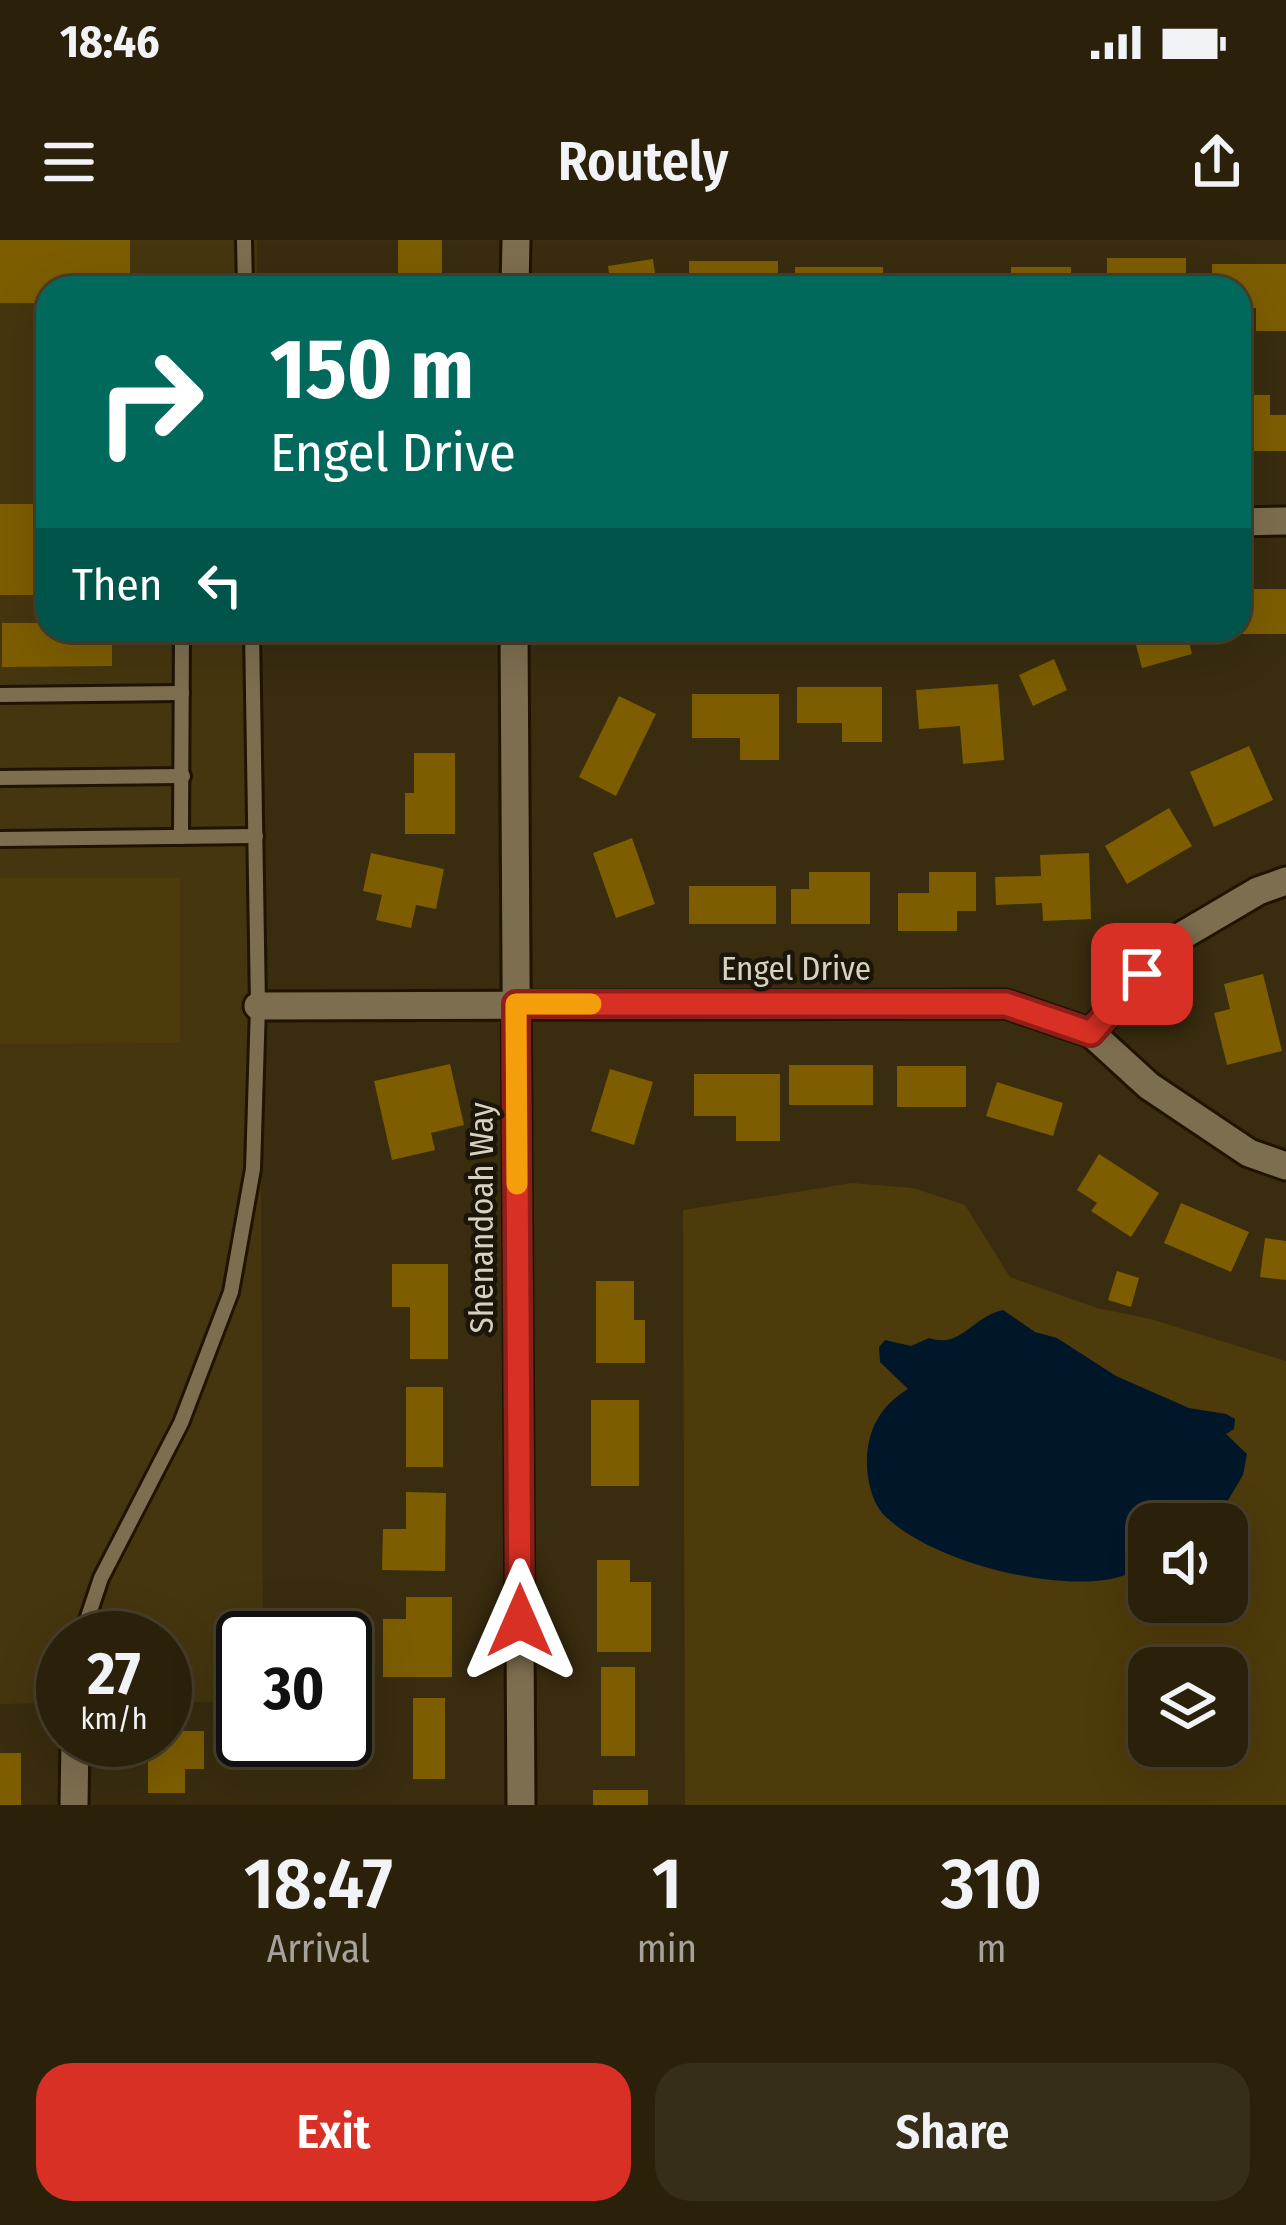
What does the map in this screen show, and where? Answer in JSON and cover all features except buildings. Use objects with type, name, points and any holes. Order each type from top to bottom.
[{"type":"street","points":[[515,276],[516,240]]},
{"type":"street","points":[[1251,522],[1286,521]]},
{"type":"street","name":"Shenandoah Way","points":[[514,642],[521,1805]]},
{"type":"street","points":[[1091,1033],[1168,944],[1258,891],[1286,881]]},
{"type":"street","name":"Engel Drive","points":[[258,1006],[1006,1004],[1091,1033],[1149,1086],[1249,1153],[1286,1166]]},
{"type":"street","points":[[74,1805],[75,1767]]},
{"type":"lane","points":[[244,240],[245,276]]},
{"type":"lane","points":[[181,837],[182,642]]},
{"type":"lane","points":[[90,1611],[101,1578],[181,1423],[231,1292],[253,1168],[258,1006],[252,642]]},
{"type":"lane","points":[[0,695],[182,693]]},
{"type":"lane","points":[[0,778],[183,776]]},
{"type":"lane","points":[[0,839],[256,836]]},
{"type":"shaded area","points":[[0,240],[257,240],[257,276],[36,276],[36,642],[259,642],[263,1611],[216,1611],[216,1702],[192,1702],[192,1611],[36,1611],[36,1703],[0,1704]]},
{"type":"shaded area","points":[[0,878],[180,878],[180,1043],[0,1044]]},
{"type":"shaded area","points":[[852,1183],[913,1188],[965,1205],[1010,1277],[1097,1308],[1151,1319],[1286,1361],[1286,1805],[685,1805],[683,1210]]},
{"type":"water","points":[[1003,1310],[1116,1376],[1189,1408],[1235,1419],[1234,1429],[1226,1434],[1247,1454],[1243,1475],[1226,1503],[1128,1503],[1128,1574],[1096,1581],[1044,1579],[985,1567],[930,1546],[886,1517],[870,1489],[868,1446],[878,1417],[908,1389],[880,1362],[879,1347],[885,1340],[911,1346],[929,1338],[950,1339]]},
{"type":"slow traffic","points":[[517,1184],[516,1004],[591,1004]]},
{"type":"route","points":[[520,1621],[516,1004],[1006,1004],[1091,1033],[1142,974]]}]
